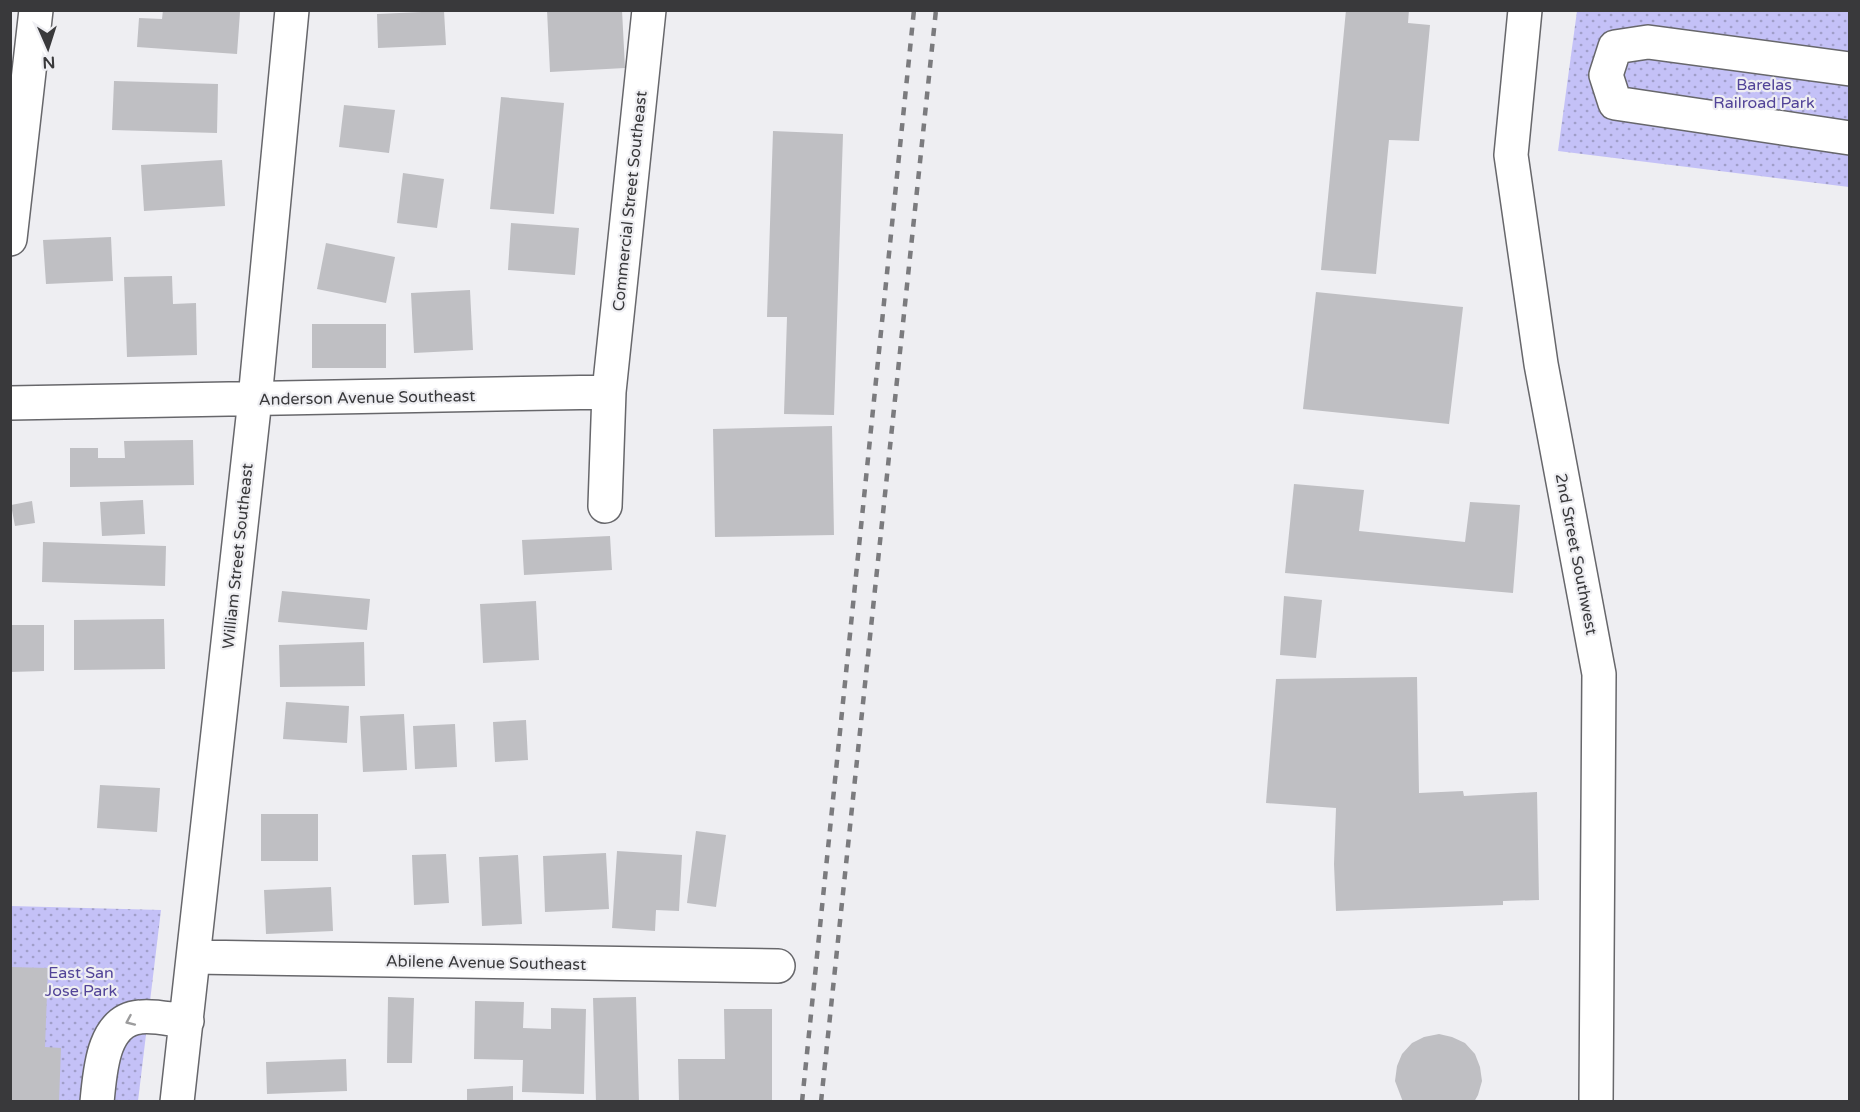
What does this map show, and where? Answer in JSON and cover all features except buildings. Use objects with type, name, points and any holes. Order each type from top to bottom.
[{"type":"street","points":[[10,239],[36,10]]},
{"type":"street","name":"William Street Southeast","points":[[177,1101],[195,957],[255,399],[292,10]]},
{"type":"street","name":"Commercial Street Southeast","points":[[609,392],[649,10]]},
{"type":"street","name":"2nd Street Southwest","points":[[1525,10],[1511,155],[1541,364],[1599,674],[1596,1101]]},
{"type":"street","points":[[1850,69],[1648,42],[1615,47],[1606,75],[1615,103],[1850,138]]},
{"type":"street","points":[[605,506],[609,392]]},
{"type":"street","name":"Anderson Avenue Southeast","points":[[10,403],[609,392]]},
{"type":"street","name":"Abilene Avenue Southeast","points":[[195,957],[778,966]]},
{"type":"street","points":[[97,1101],[101,1065],[116,1028],[127,1020],[140,1017],[187,1021]]},
{"type":"green space","name":"Barelas Railroad Park","points":[[1577,11],[1849,11],[1849,187],[1558,151]]},
{"type":"green space","name":"East San Jose Park","points":[[11,906],[161,910],[138,1101],[11,1102]]},
{"type":"railway","points":[[802,1102],[914,10]]},
{"type":"railway","points":[[821,1102],[936,10]]}]
